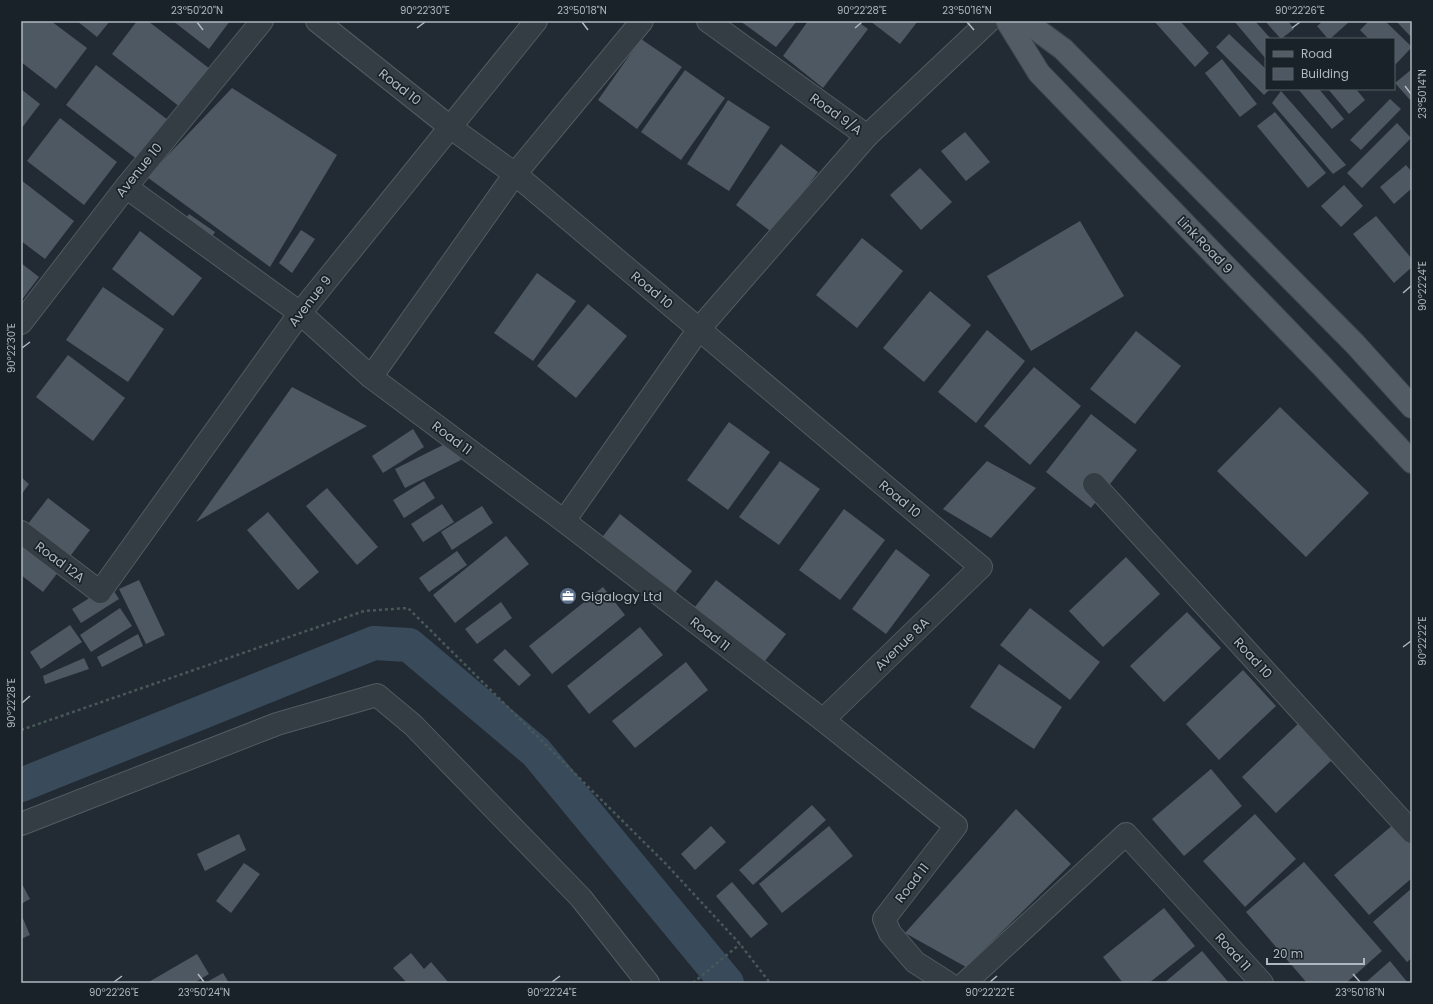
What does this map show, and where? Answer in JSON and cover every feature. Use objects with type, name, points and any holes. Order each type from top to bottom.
[{"type":"main road","name":"Link Road 9","points":[[1007,21],[1039,73],[1323,367],[1412,462]]},
{"type":"main road","points":[[1031,23],[1063,49],[1355,344],[1412,407]]},
{"type":"street","name":"Avenue 10","points":[[21,323],[126,186],[262,21]]},
{"type":"street","name":"Road 10","points":[[317,21],[450,127],[515,174],[981,567]]},
{"type":"street","name":"Avenue 9","points":[[100,592],[300,313],[536,21]]},
{"type":"street","points":[[371,378],[515,174],[642,21]]},
{"type":"street","name":"Road 9/A","points":[[708,21],[867,136],[989,21]]},
{"type":"street","points":[[564,521],[699,329],[867,136]]},
{"type":"street","name":"Road 11","points":[[126,186],[300,313],[371,378],[564,521],[823,720],[956,826],[884,919],[890,933],[915,962],[948,983]]},
{"type":"street","name":"Road 10","points":[[1094,484],[1412,832]]},
{"type":"street","name":"Road 12A","points":[[21,532],[100,592]]},
{"type":"street","name":"Avenue 8A","points":[[823,720],[981,567]]},
{"type":"street","points":[[21,824],[277,724],[377,696],[413,725],[581,898],[646,982]]},
{"type":"street","name":"Road 11","points":[[965,983],[1126,834],[1262,983]]},
{"type":"path","points":[[693,983],[740,944]]},
{"type":"building","points":[[21,21],[51,21],[87,48],[56,89],[21,62]]},
{"type":"building","points":[[77,21],[110,21],[97,37]]},
{"type":"building","points":[[137,21],[148,21],[210,69],[180,107],[112,54]]},
{"type":"building","points":[[173,21],[230,21],[209,49]]},
{"type":"building","points":[[740,21],[797,21],[776,47]]},
{"type":"building","points":[[808,21],[857,21],[868,29],[823,88],[783,56]]},
{"type":"building","points":[[870,21],[918,21],[900,44]]},
{"type":"building","points":[[1154,21],[1180,21],[1209,53],[1195,67]]},
{"type":"building","points":[[1234,21],[1255,21],[1270,38],[1265,38],[1265,58]]},
{"type":"building","points":[[1265,21],[1288,21],[1294,29],[1280,38]]},
{"type":"building","points":[[1323,21],[1350,21],[1331,38],[1327,38],[1317,26]]},
{"type":"building","points":[[1369,21],[1385,21],[1412,47],[1395,65],[1395,38],[1368,38],[1360,30]]},
{"type":"building","points":[[1396,21],[1412,21],[1412,38]]},
{"type":"building","points":[[1229,34],[1265,68],[1265,90],[1269,90],[1264,95],[1216,47]]},
{"type":"building","points":[[641,39],[682,67],[637,129],[598,100]]},
{"type":"building","points":[[1222,59],[1257,104],[1240,117],[1205,73]]},
{"type":"building","points":[[96,65],[168,120],[138,160],[66,105]]},
{"type":"building","points":[[1412,69],[1412,100],[1411,101],[1395,83]]},
{"type":"building","points":[[685,70],[725,98],[681,160],[641,132]]},
{"type":"building","points":[[232,88],[337,155],[270,267],[147,177]]},
{"type":"building","points":[[21,89],[40,104],[21,129]]},
{"type":"building","points":[[1299,90],[1320,90],[1344,119],[1332,129]]},
{"type":"building","points":[[1329,90],[1357,90],[1365,100],[1349,114]]},
{"type":"building","points":[[1281,91],[1346,165],[1333,174],[1272,103]]},
{"type":"building","points":[[1390,99],[1401,109],[1361,150],[1350,140]]},
{"type":"building","points":[[728,100],[770,127],[729,191],[687,164]]},
{"type":"building","points":[[1275,112],[1326,173],[1308,188],[1257,126]]},
{"type":"building","points":[[60,118],[117,162],[84,205],[27,161]]},
{"type":"building","points":[[1397,123],[1411,138],[1362,188],[1347,173]]},
{"type":"building","points":[[965,132],[990,162],[966,181],[941,151]]},
{"type":"building","points":[[781,144],[818,172],[773,233],[736,205]]},
{"type":"building","points":[[1406,165],[1412,172],[1412,188],[1394,204],[1380,187]]},
{"type":"building","points":[[920,168],[952,202],[921,230],[890,195]]},
{"type":"building","points":[[21,180],[74,221],[45,259],[21,241]]},
{"type":"building","points":[[1344,185],[1363,206],[1341,227],[1321,206]]},
{"type":"building","points":[[189,214],[215,232],[209,241],[183,223]]},
{"type":"building","points":[[1376,216],[1412,259],[1412,267],[1394,283],[1353,234]]},
{"type":"building","points":[[1080,221],[1124,296],[1031,351],[987,276]]},
{"type":"building","points":[[301,230],[315,239],[292,273],[279,263]]},
{"type":"building","points":[[140,231],[202,278],[173,316],[112,269]]},
{"type":"building","points":[[862,238],[903,271],[857,328],[816,295]]},
{"type":"building","points":[[21,263],[39,277],[21,301]]},
{"type":"building","points":[[537,273],[576,301],[533,361],[494,333]]},
{"type":"building","points":[[103,287],[164,329],[128,382],[66,340]]},
{"type":"building","points":[[930,291],[971,325],[924,382],[883,348]]},
{"type":"building","points":[[588,304],[627,336],[576,398],[537,366]]},
{"type":"building","points":[[987,330],[1025,361],[976,423],[938,392]]},
{"type":"building","points":[[1136,331],[1181,366],[1135,424],[1090,389]]},
{"type":"building","points":[[68,355],[125,398],[93,441],[36,397]]},
{"type":"building","points":[[1034,367],[1081,406],[1030,465],[984,426]]},
{"type":"building","points":[[292,387],[367,426],[196,522]]},
{"type":"building","points":[[1280,407],[1369,493],[1306,557],[1217,471]]},
{"type":"building","points":[[1091,414],[1137,450],[1091,508],[1046,472]]},
{"type":"building","points":[[729,422],[770,452],[728,510],[687,480]]},
{"type":"building","points":[[413,429],[424,447],[383,473],[372,456]]},
{"type":"building","points":[[451,441],[461,460],[405,488],[395,469]]},
{"type":"building","points":[[780,461],[820,489],[779,545],[739,517]]},
{"type":"building","points":[[987,461],[1036,488],[991,538],[943,509]]},
{"type":"building","points":[[21,477],[29,484],[21,495]]},
{"type":"building","points":[[424,481],[435,498],[404,518],[393,500]]},
{"type":"building","points":[[327,488],[378,547],[357,565],[306,506]]},
{"type":"building","points":[[48,498],[90,530],[43,592],[21,575],[21,533]]},
{"type":"building","points":[[442,504],[454,522],[423,542],[411,524]]},
{"type":"building","points":[[482,506],[493,523],[452,550],[441,532]]},
{"type":"building","points":[[844,509],[885,540],[840,600],[799,570]]},
{"type":"building","points":[[268,512],[319,572],[298,590],[247,530]]},
{"type":"building","points":[[620,514],[692,571],[669,600],[597,544]]},
{"type":"building","points":[[506,536],[529,564],[455,623],[433,595]]},
{"type":"building","points":[[896,549],[930,575],[886,634],[852,609]]},
{"type":"building","points":[[457,551],[467,565],[429,592],[419,578]]},
{"type":"building","points":[[1126,557],[1160,594],[1103,647],[1069,611]]},
{"type":"building","points":[[139,580],[165,635],[146,644],[119,589]]},
{"type":"building","points":[[716,580],[786,634],[761,666],[691,612]]},
{"type":"building","points":[[110,585],[119,599],[81,623],[72,609]]},
{"type":"building","points":[[603,587],[625,615],[552,674],[529,646]]},
{"type":"building","points":[[501,602],[512,618],[477,644],[465,629]]},
{"type":"building","points":[[120,608],[132,626],[91,652],[80,635]]},
{"type":"building","points":[[1030,608],[1100,662],[1070,700],[1000,645]]},
{"type":"building","points":[[1187,612],[1221,648],[1164,702],[1130,666]]},
{"type":"building","points":[[70,625],[82,642],[41,669],[30,652]]},
{"type":"building","points":[[640,627],[663,655],[589,714],[567,686]]},
{"type":"building","points":[[138,634],[143,646],[102,667],[97,657]]},
{"type":"building","points":[[505,649],[531,675],[519,686],[493,660]]},
{"type":"building","points":[[84,658],[89,669],[45,684],[43,676]]},
{"type":"building","points":[[686,662],[708,690],[635,748],[612,721]]},
{"type":"building","points":[[999,664],[1062,707],[1034,749],[970,707]]},
{"type":"building","points":[[1243,670],[1276,706],[1219,760],[1186,724]]},
{"type":"building","points":[[1299,723],[1333,759],[1276,813],[1242,777]]},
{"type":"building","points":[[1211,769],[1242,806],[1184,856],[1152,819]]},
{"type":"building","points":[[812,805],[826,820],[753,885],[739,870]]},
{"type":"building","points":[[1016,809],[1071,864],[966,967],[905,933]]},
{"type":"building","points":[[1255,814],[1296,859],[1245,907],[1203,861]]},
{"type":"building","points":[[1394,824],[1412,844],[1412,878],[1369,915],[1334,875]]},
{"type":"building","points":[[711,826],[726,842],[695,870],[681,854]]},
{"type":"building","points":[[829,826],[853,856],[782,913],[759,884]]},
{"type":"building","points":[[239,834],[246,850],[205,871],[197,854]]},
{"type":"building","points":[[1304,862],[1382,951],[1346,983],[1307,983],[1246,912]]},
{"type":"building","points":[[244,863],[260,874],[231,913],[216,901]]},
{"type":"building","points":[[732,882],[768,924],[751,938],[716,896]]},
{"type":"building","points":[[21,884],[30,899],[21,904]]},
{"type":"building","points":[[1412,888],[1412,958],[1407,962],[1373,922]]},
{"type":"building","points":[[1164,908],[1195,946],[1149,983],[1123,983],[1103,957]]},
{"type":"building","points":[[21,914],[30,935],[21,939]]},
{"type":"building","points":[[1202,951],[1229,983],[1164,983]]},
{"type":"building","points":[[411,953],[424,969],[431,962],[449,983],[407,983],[393,968]]},
{"type":"building","points":[[197,954],[209,974],[194,983],[147,983]]},
{"type":"building","points":[[1390,961],[1408,983],[1365,983]]},
{"type":"building","points":[[223,973],[229,983],[205,983]]},
{"type":"waterway","points":[[21,785],[374,643],[409,645],[536,752],[727,983]]},
{"type":"place","name":"Gigalogy Ltd","points":[[568,596]]}]
